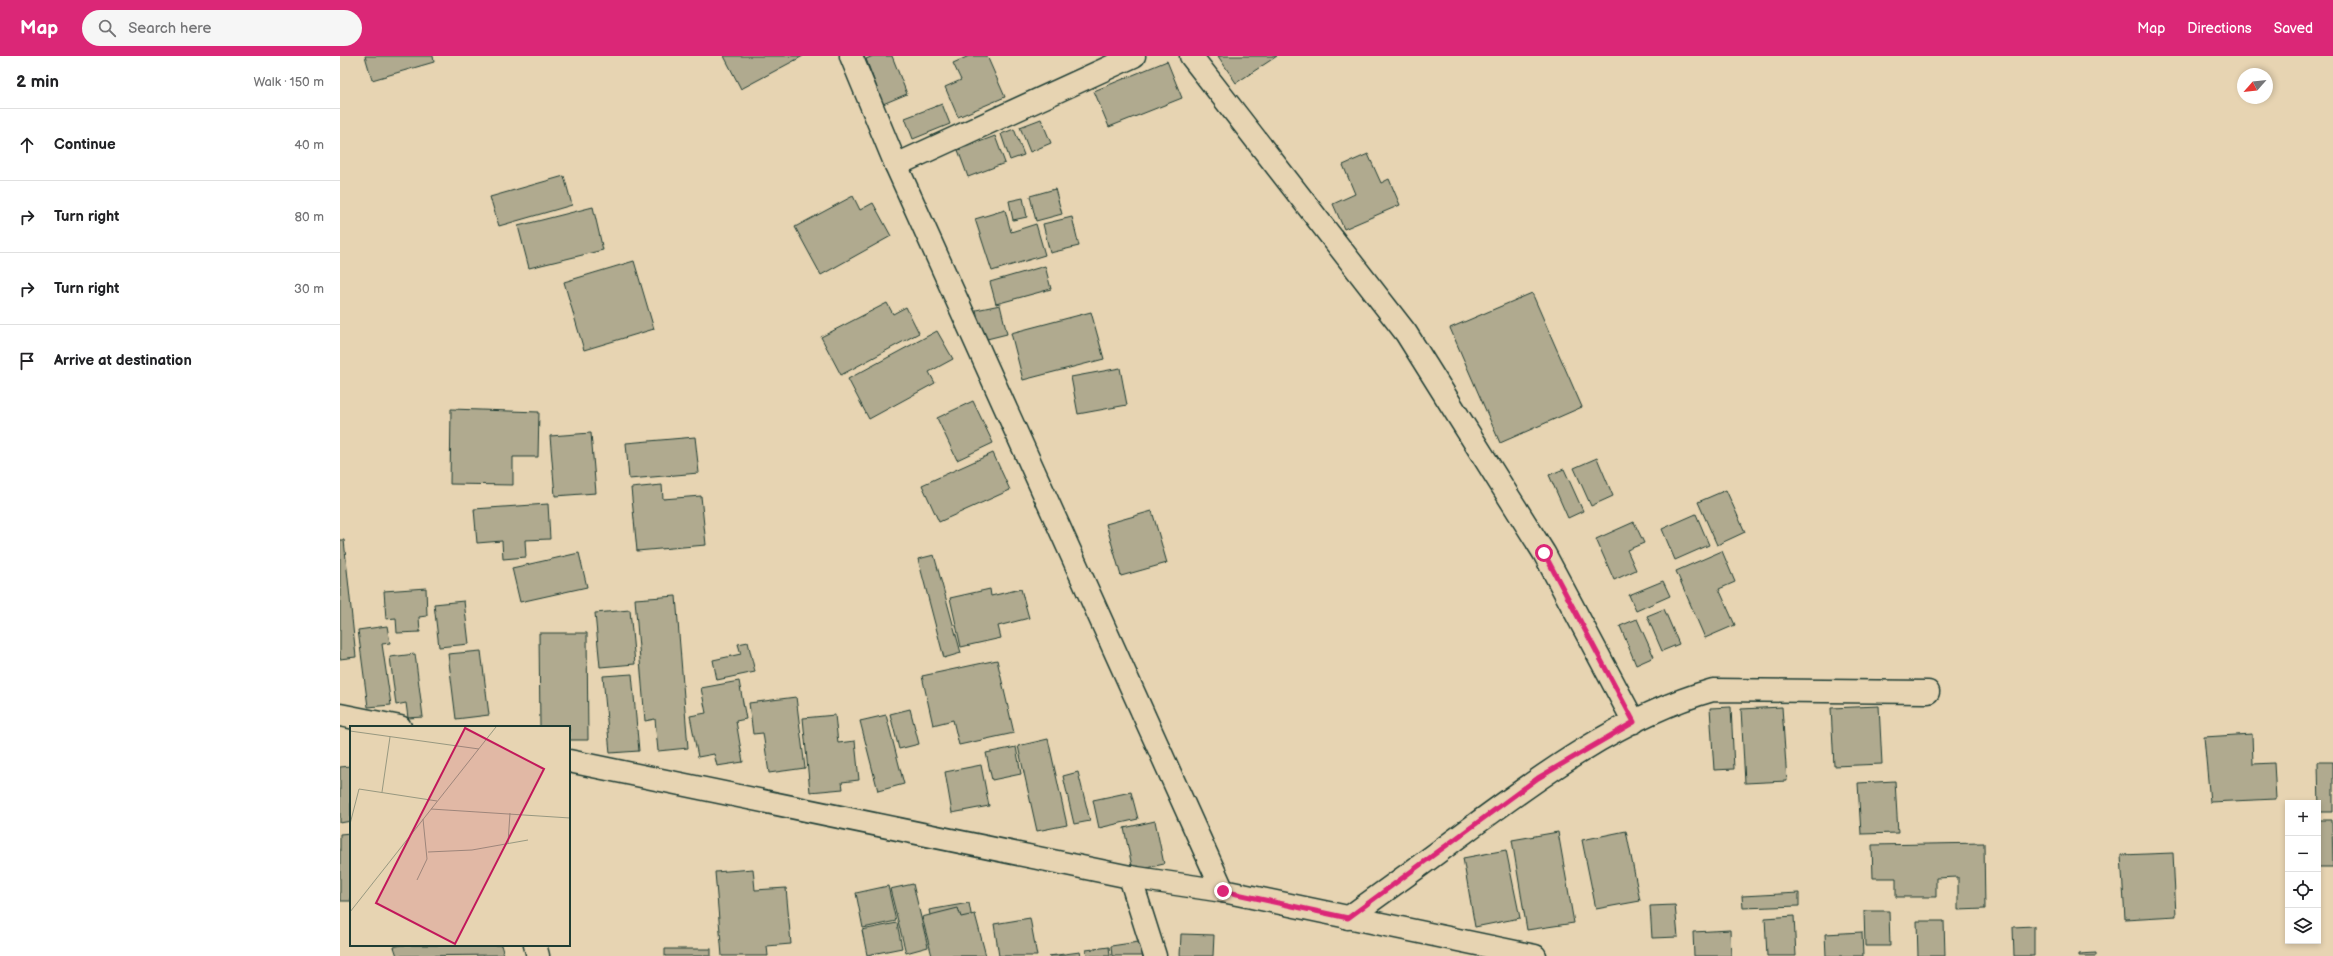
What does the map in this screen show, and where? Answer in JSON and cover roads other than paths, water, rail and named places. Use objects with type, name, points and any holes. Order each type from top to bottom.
[{"type":"street","points":[[851,56],[896,165],[1223,891]]},
{"type":"street","points":[[896,165],[1134,56]]},
{"type":"street","points":[[1192,56],[1406,333],[1544,553],[1634,722]]},
{"type":"street","points":[[1348,918],[1538,778],[1634,722],[1692,696],[1713,690],[1928,692]]},
{"type":"street","points":[[340,715],[395,726]]},
{"type":"street","points":[[570,762],[1130,877],[1223,891],[1535,956]]},
{"type":"street","points":[[1130,877],[1155,956]]},
{"type":"street","points":[[534,946],[538,956]]}]
